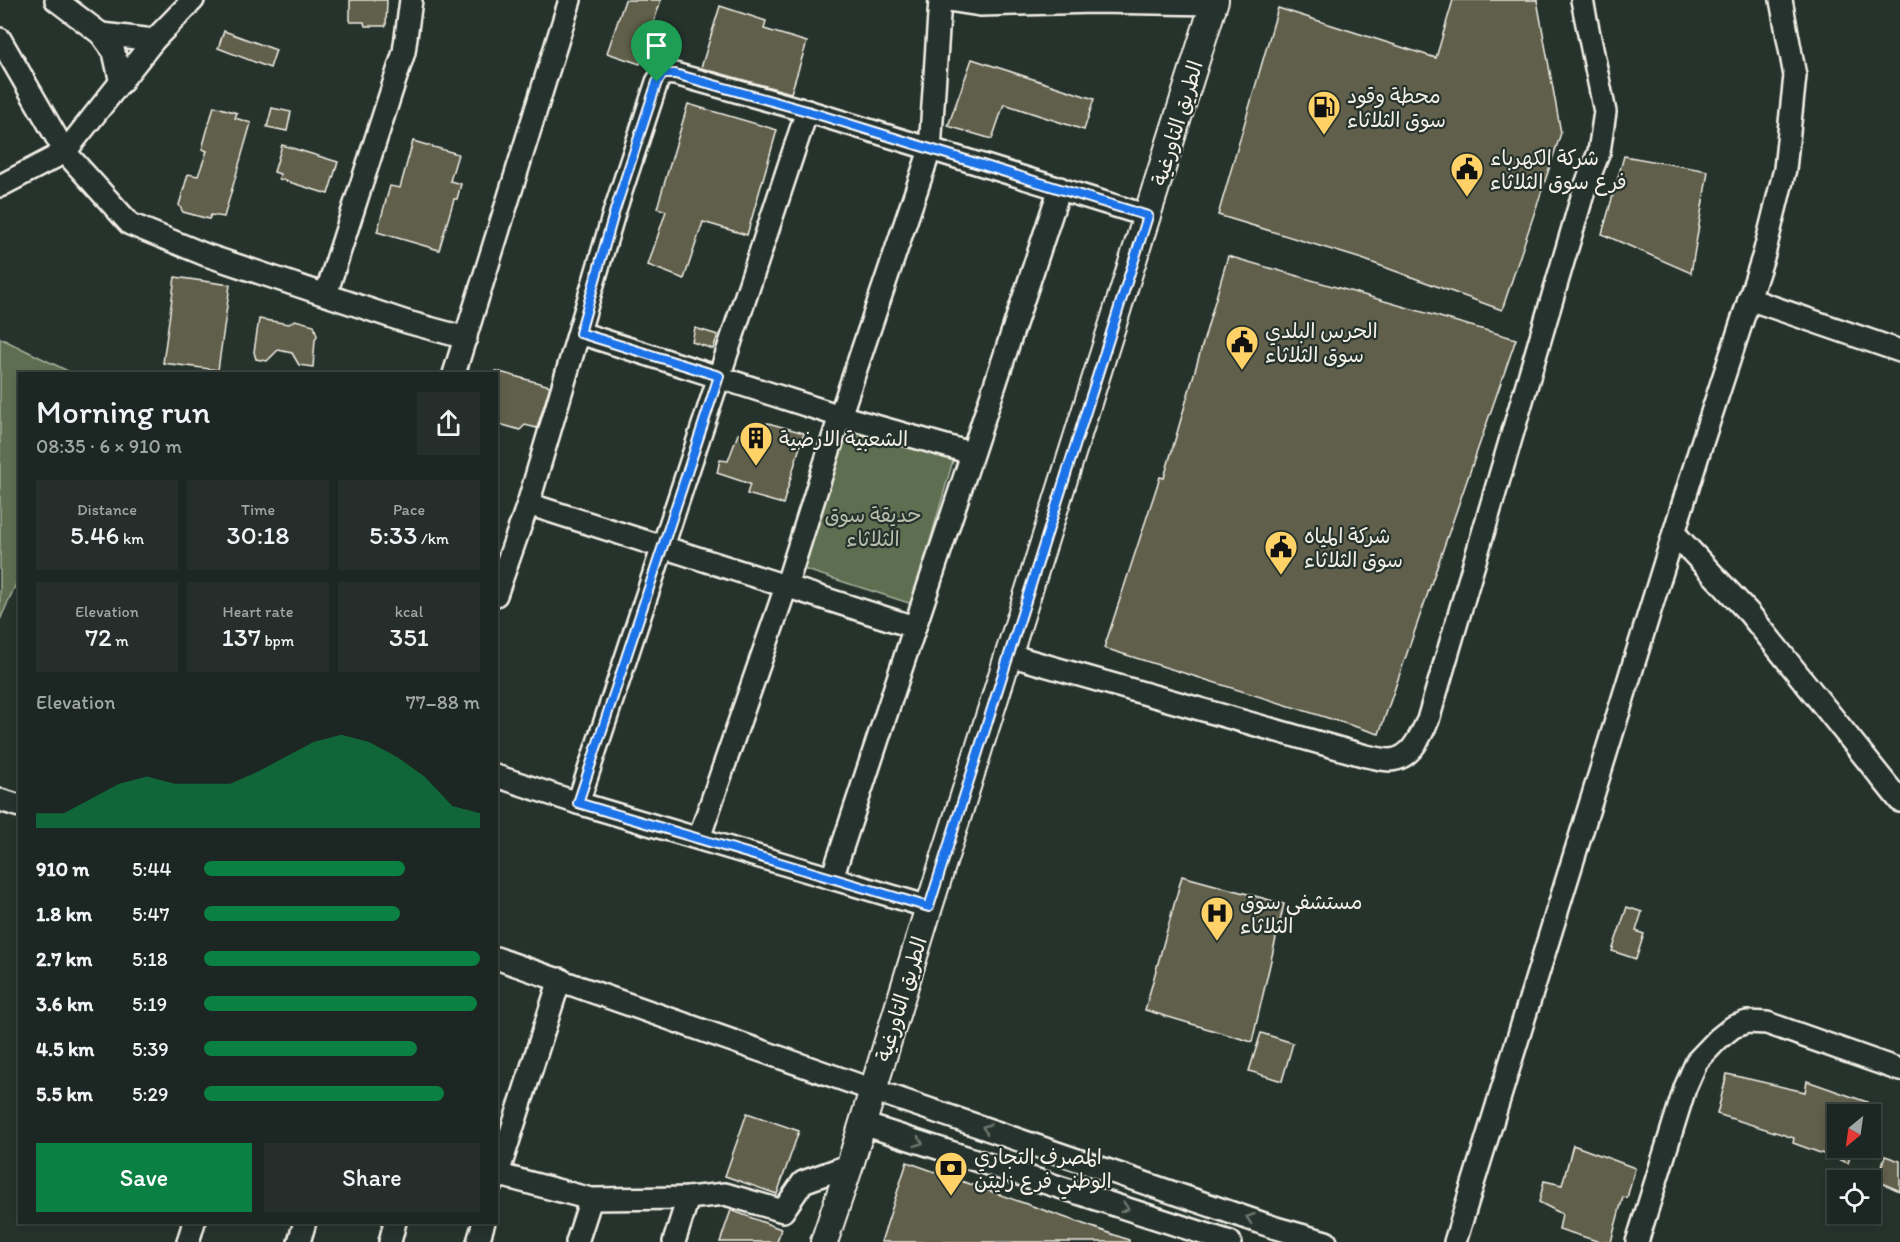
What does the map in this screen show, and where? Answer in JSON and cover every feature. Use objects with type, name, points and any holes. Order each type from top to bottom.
[{"type":"street","points":[[56,0],[101,34],[114,52],[121,83]]},
{"type":"street","points":[[0,186],[65,152],[154,40],[193,0]]},
{"type":"street","points":[[326,294],[404,52],[411,0]]},
{"type":"street","points":[[455,372],[570,0]]},
{"type":"street","points":[[699,838],[786,586],[840,416],[930,150],[939,0]]},
{"type":"street","points":[[948,0],[990,5],[1215,2]]},
{"type":"street","points":[[1009,655],[1366,756],[1391,760],[1406,754],[1417,743],[1428,720],[1579,208],[1599,152],[1605,112],[1582,0]]},
{"type":"street","points":[[1455,1242],[1699,452],[1764,254],[1785,169],[1795,76],[1781,0]]},
{"type":"street","name":"الطريق التاورغية","points":[[824,1242],[1215,2]]},
{"type":"street","points":[[101,34],[154,40]]},
{"type":"street","points":[[0,39],[65,152],[130,224],[206,255],[407,322],[466,338]]},
{"type":"street","points":[[498,589],[528,504],[618,200],[657,82],[663,74],[675,74],[807,111],[1148,216]]},
{"type":"street","points":[[578,803],[807,111]]},
{"type":"street","points":[[832,878],[1060,188]]},
{"type":"street","points":[[1749,299],[1900,351]]},
{"type":"street","points":[[580,333],[840,416],[971,453]]},
{"type":"street","points":[[528,504],[914,627]]},
{"type":"street","points":[[1674,533],[1749,613],[1900,801]]},
{"type":"street","points":[[498,777],[578,803],[929,907]]},
{"type":"street","points":[[0,800],[18,805]]},
{"type":"street","points":[[498,959],[1276,1228],[1326,1242]]},
{"type":"street","points":[[498,1173],[560,979]]},
{"type":"street","points":[[1637,1242],[1685,1088],[1697,1061],[1733,1027],[1747,1022],[1767,1023],[1900,1070]]},
{"type":"street","points":[[863,1124],[1230,1242]]},
{"type":"street","points":[[498,1176],[591,1199],[688,1198],[725,1194],[783,1211],[803,1182],[850,1165]]},
{"type":"street","points":[[674,1242],[688,1198]]},
{"type":"street","points":[[578,1242],[591,1199]]},
{"type":"street","points":[[188,1242],[193,1224]]},
{"type":"street","points":[[299,1242],[304,1224]]},
{"type":"street","points":[[390,1242],[394,1224]]},
{"type":"street","points":[[478,1242],[483,1224]]},
{"type":"green space","points":[[0,338],[70,372],[18,372],[18,579],[0,620]]},
{"type":"green space","name":"حديقة سوق الثلاثاء","points":[[845,419],[954,457],[912,604],[797,567]]},
{"type":"building","points":[[350,0],[387,0],[386,26],[365,26],[364,22],[350,22]]},
{"type":"building","points":[[625,0],[661,0],[640,64],[607,53]]},
{"type":"building","points":[[1453,0],[1537,0],[1561,133],[1502,310],[1362,259],[1218,215],[1278,8],[1436,58]]},
{"type":"building","points":[[720,6],[766,21],[764,29],[807,42],[791,93],[701,68]]},
{"type":"building","points":[[224,31],[276,50],[270,68],[218,48]]},
{"type":"building","points":[[972,59],[1094,99],[1084,130],[1004,104],[992,139],[948,126]]},
{"type":"building","points":[[688,104],[777,130],[747,235],[703,222],[684,279],[648,265],[666,211],[657,208]]},
{"type":"building","points":[[214,106],[237,113],[235,118],[251,123],[224,217],[211,215],[209,219],[183,212],[179,205],[188,174],[198,176],[207,151],[202,149]]},
{"type":"building","points":[[272,108],[291,112],[287,131],[267,127]]},
{"type":"building","points":[[413,141],[458,154],[450,181],[461,184],[457,199],[454,199],[439,250],[377,232],[390,186],[400,188]]},
{"type":"building","points":[[282,145],[338,162],[328,194],[279,179],[280,174],[274,172]]},
{"type":"building","points":[[1624,156],[1708,171],[1691,273],[1602,234]]},
{"type":"building","name":"شركة المياه سوق الثلاثاء","points":[[1228,256],[1516,339],[1379,734],[1104,648],[1160,477],[1164,478]]},
{"type":"building","points":[[175,277],[230,285],[218,370],[163,363]]},
{"type":"building","points":[[259,319],[289,324],[295,320],[314,325],[317,336],[313,367],[299,365],[292,353],[278,350],[267,361],[256,359],[254,352]]},
{"type":"building","points":[[695,328],[718,335],[713,349],[692,342]]},
{"type":"building","points":[[496,371],[550,386],[537,428],[525,425],[520,430],[498,424],[498,372]]},
{"type":"building","name":"الشعبية الارضية","points":[[768,423],[804,433],[783,504],[747,494],[750,484],[717,473],[720,460],[728,461],[738,434]]},
{"type":"building","points":[[1182,876],[1284,904],[1252,1042],[1145,1010]]},
{"type":"building","points":[[1627,907],[1642,912],[1636,931],[1644,934],[1636,959],[1612,951]]},
{"type":"building","points":[[1261,1033],[1293,1043],[1282,1081],[1249,1071]]},
{"type":"building","points":[[1727,1074],[1805,1092],[1807,1081],[1867,1102],[1866,1104],[1827,1104],[1827,1155],[1793,1143],[1794,1138],[1717,1114]]},
{"type":"building","points":[[747,1113],[799,1131],[777,1194],[725,1176]]},
{"type":"building","points":[[1573,1145],[1635,1168],[1627,1198],[1623,1197],[1611,1242],[1600,1242],[1559,1229],[1562,1214],[1539,1202],[1544,1181],[1562,1185]]},
{"type":"building","points":[[1885,1156],[1900,1161],[1900,1191],[1881,1183],[1881,1170]]},
{"type":"building","points":[[1834,1158],[1850,1158],[1848,1163]]},
{"type":"building","name":"المصرف التجاري الوطني فرع زليتن","points":[[907,1162],[1129,1240],[1129,1242],[881,1242]]},
{"type":"building","points":[[731,1210],[781,1229],[777,1242],[720,1242]]},
{"type":"place","name":"محطة وقود سوق الثلاثاء","points":[[1324,136]]},
{"type":"place","name":"شركة الكهرباء فرع سوق الثلاثاء","points":[[1467,198]]},
{"type":"place","name":"الحرس البلدي سوق الثلاثاء","points":[[1242,371]]},
{"type":"place","name":"الشعبية الارضية","points":[[756,467]]},
{"type":"place","name":"شركة المياه سوق الثلاثاء","points":[[1281,576]]},
{"type":"place","name":"مستشفى سوق الثلاثاء","points":[[1217,942]]},
{"type":"place","name":"المصرف التجاري الوطني فرع زليتن","points":[[951,1197]]},
{"type":"route","points":[[663,74],[675,74],[807,111],[1148,216],[929,907],[578,803],[719,376],[580,333],[615,210],[657,82],[663,74]]}]
